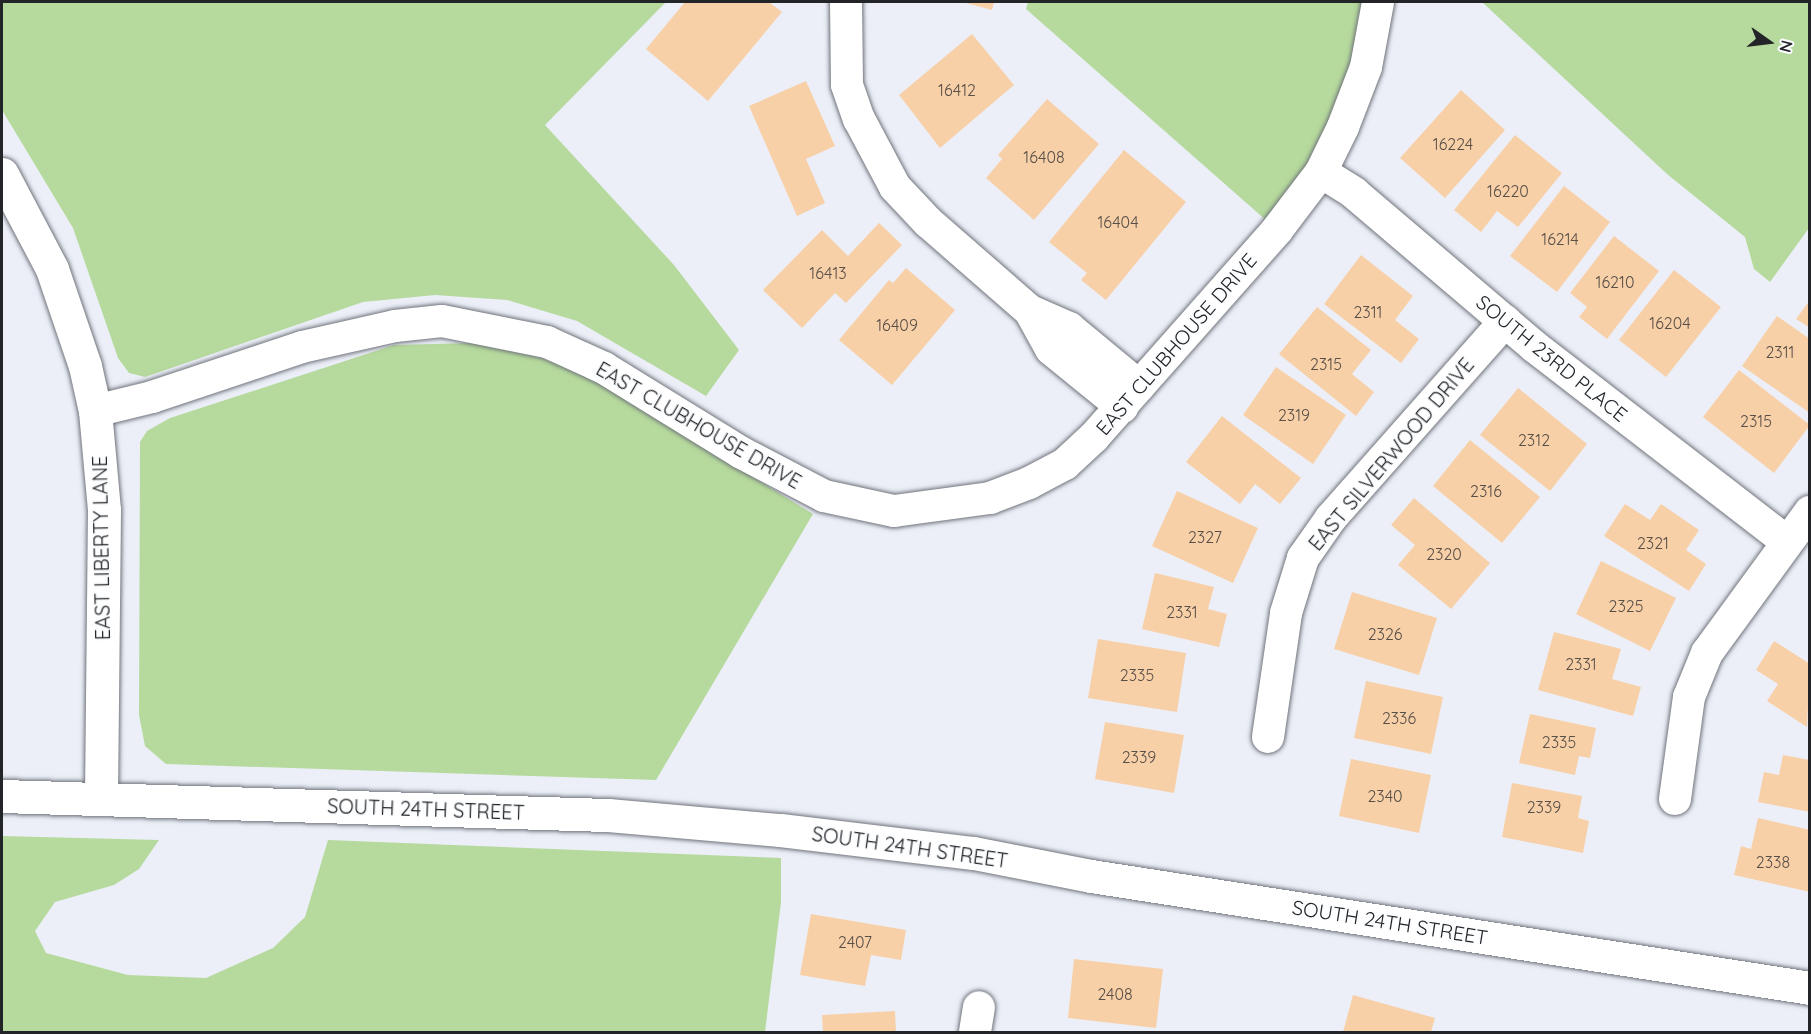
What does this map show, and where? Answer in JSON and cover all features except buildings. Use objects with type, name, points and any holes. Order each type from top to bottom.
[{"type":"street","points":[[846,2],[847,85],[859,119],[895,187],[928,222],[1060,338],[1131,396]]},
{"type":"street","name":"EAST CLUBHOUSE DRIVE","points":[[95,411],[152,397],[302,347],[395,326],[441,321],[548,342],[604,368],[740,452],[824,496],[894,511],[990,498],[1029,483],[1065,464],[1131,396],[1277,230],[1321,172],[1366,67],[1378,2]]},
{"type":"street","name":"SOUTH 23RD PLACE","points":[[1321,172],[1354,193],[1505,321],[1786,541]]},
{"type":"street","name":"EAST LIBERTY LANE","points":[[2,174],[52,269],[85,366],[95,411],[104,510],[101,797]]},
{"type":"street","name":"EAST SILVERWOOD DRIVE","points":[[1268,737],[1286,613],[1303,558],[1331,518],[1505,321]]},
{"type":"street","points":[[1675,799],[1689,697],[1707,653],[1809,512]]},
{"type":"street","name":"SOUTH 24TH STREET","points":[[2,796],[101,797],[608,815],[780,830],[974,853],[1091,876],[1809,988]]},
{"type":"green space","points":[[2,2],[666,2],[545,125],[674,265],[739,350],[706,396],[577,321],[507,300],[435,295],[363,302],[145,377],[129,373],[118,358],[73,228],[2,110]]},
{"type":"green space","points":[[1028,2],[1378,2],[1366,67],[1277,230],[1026,9]]},
{"type":"green space","points":[[1482,2],[1809,2],[1809,228],[1770,282],[1754,269],[1745,237],[1667,174]]},
{"type":"green space","points":[[472,343],[538,357],[585,374],[813,514],[656,780],[166,764],[145,746],[139,715],[140,442],[147,431],[170,418],[394,345]]},
{"type":"green space","points":[[2,836],[159,840],[139,869],[114,885],[55,902],[35,931],[46,953],[128,975],[206,978],[273,948],[305,917],[328,840],[781,858],[781,902],[765,1032],[2,1032]]}]
